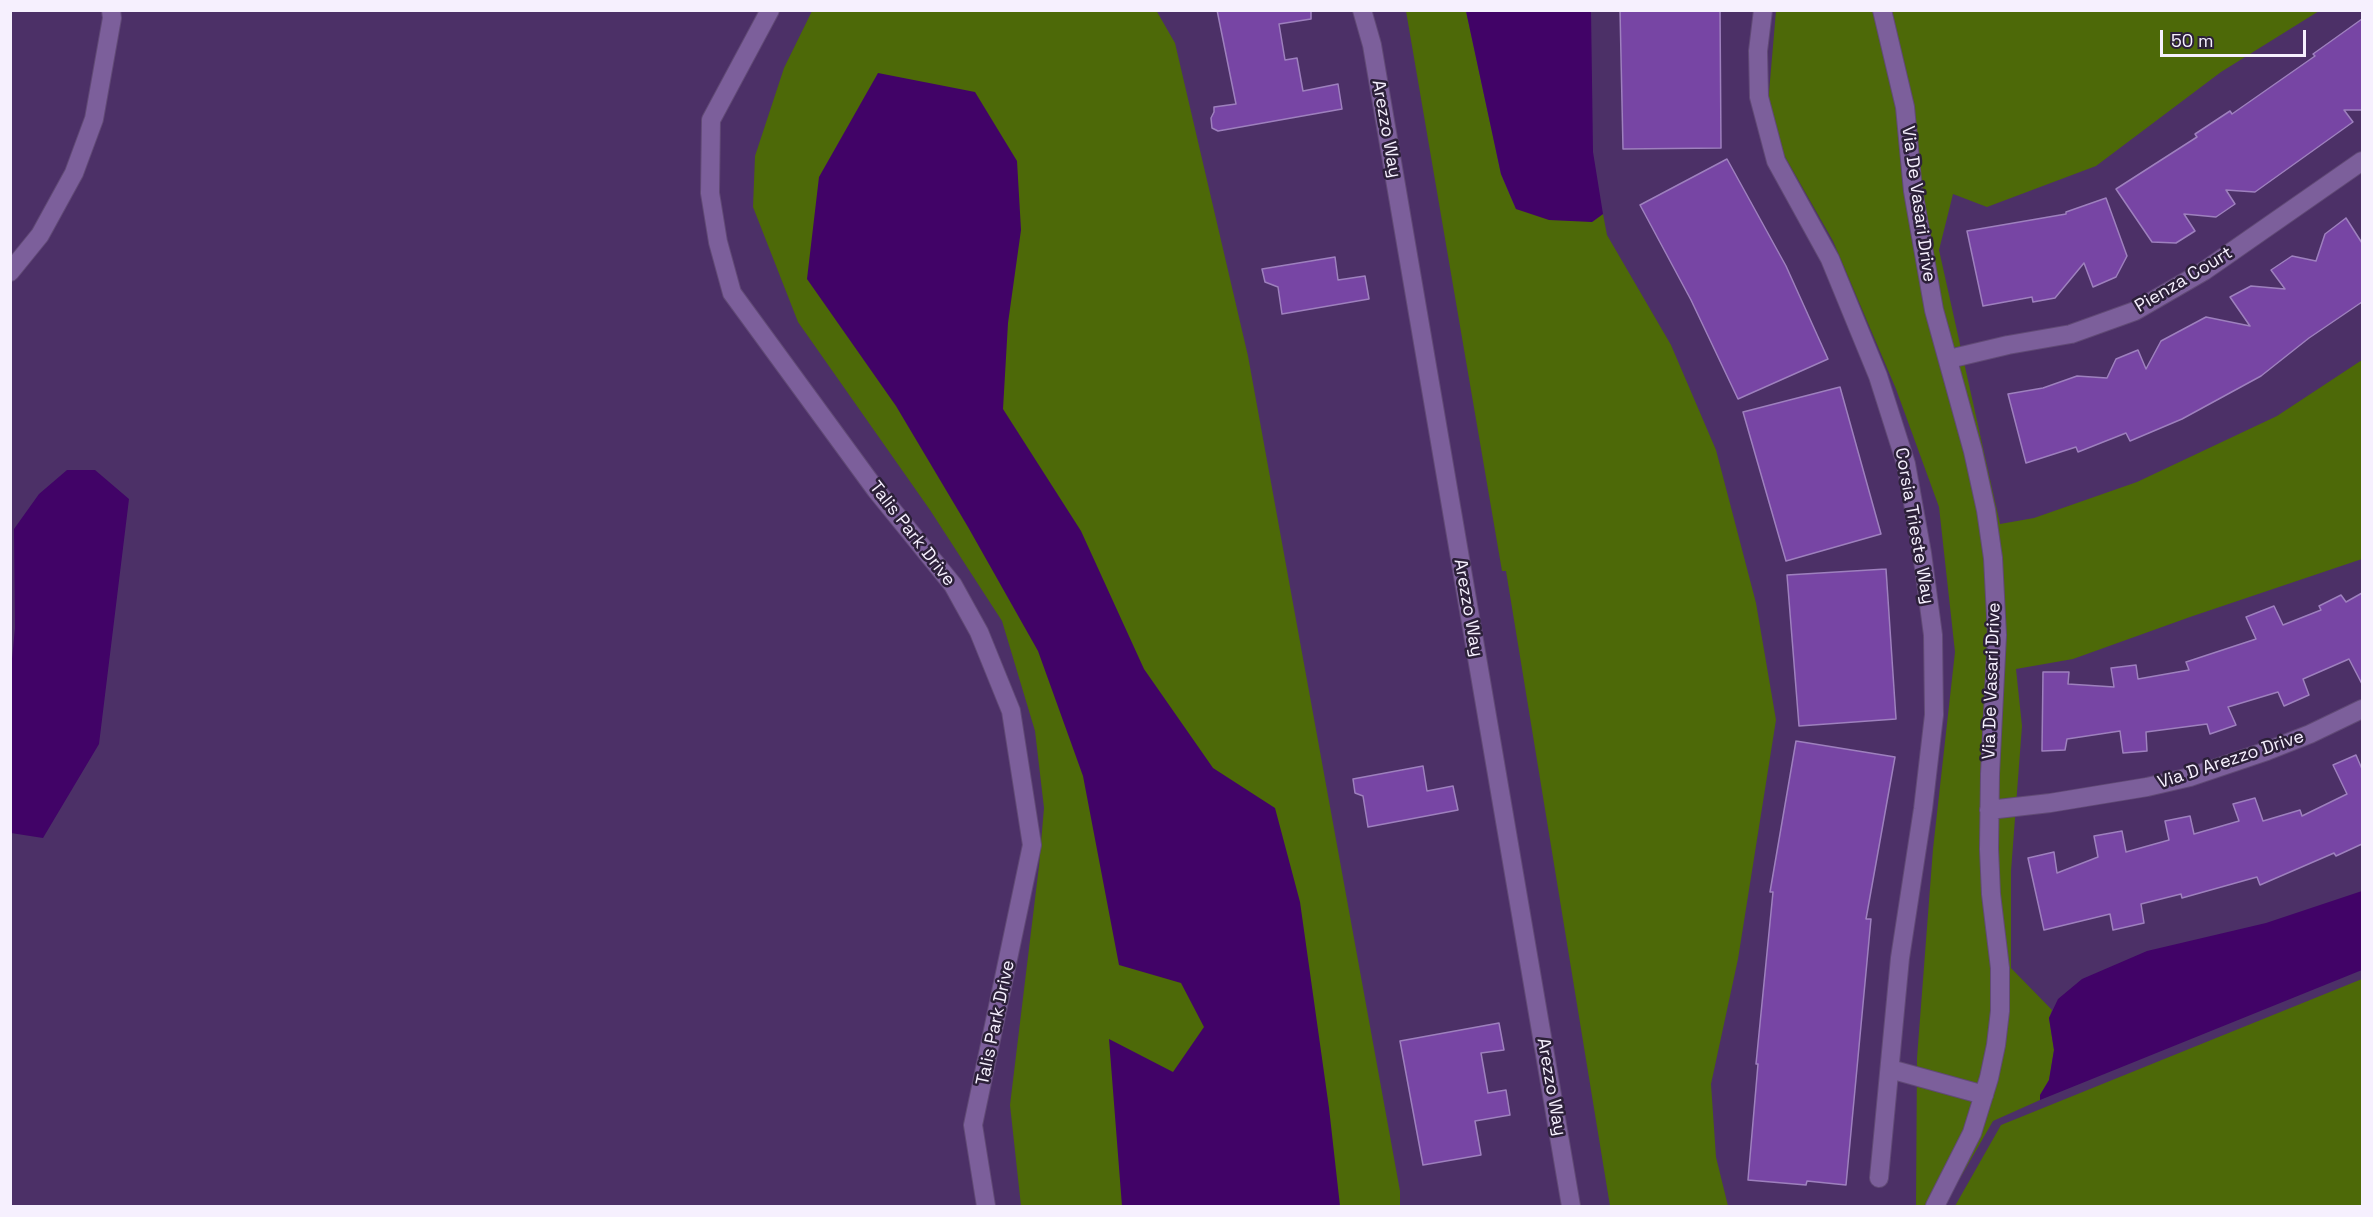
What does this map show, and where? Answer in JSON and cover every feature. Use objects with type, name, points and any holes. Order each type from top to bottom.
[{"type":"street","points":[[10,272],[40,235],[74,173],[94,119],[111,10]]},
{"type":"street","name":"Talis Park Drive","points":[[770,10],[711,120],[710,193],[718,242],[732,293],[876,490],[953,585],[979,632],[1011,711],[1032,845],[973,1125],[986,1206]]},
{"type":"street","name":"Arezzo Way","points":[[1362,10],[1374,57],[1571,1206]]},
{"type":"street","name":"Corsia Trieste Way","points":[[1763,10],[1758,51],[1759,97],[1776,161],[1830,259],[1878,376],[1906,464],[1922,553],[1933,635],[1934,715],[1923,809],[1900,958],[1879,1178]]},
{"type":"street","name":"Via De Vasari Drive","points":[[1882,10],[1905,107],[1913,191],[1934,310],[1973,450],[1986,510],[1993,558],[1997,635],[1989,810],[1991,894],[2000,968],[2000,1011],[1996,1045],[1972,1133],[1935,1206]]},
{"type":"street","name":"Pienza Court","points":[[1948,359],[2071,334],[2135,311],[2204,271],[2362,161]]},
{"type":"street","name":"Via D Arezzo Drive","points":[[1989,810],[2147,787],[2190,777],[2267,752],[2362,709]]},
{"type":"street","points":[[1890,1069],[1983,1095]]},
{"type":"green space","points":[[1156,10],[1175,43],[1248,356],[1400,1191],[1400,1206],[1021,1206],[1010,1105],[1044,808],[1035,731],[1002,621],[930,510],[798,322],[753,207],[755,156],[784,68],[812,11]]},
{"type":"green space","points":[[1406,11],[1466,11],[1501,174],[1516,209],[1592,222],[1603,214],[1607,235],[1671,345],[1716,450],[1756,603],[1776,720],[1738,959],[1711,1084],[1716,1157],[1728,1206],[1610,1206],[1506,571],[1502,571]]},
{"type":"green space","points":[[1776,11],[2319,11],[2221,72],[2096,166],[1987,207],[1953,194],[1939,250],[2000,524],[2034,518],[2137,482],[2277,416],[2362,360],[2362,559],[2073,659],[2016,669],[2022,726],[2011,871],[2011,968],[2052,1010],[2049,1018],[2054,1050],[2049,1080],[2040,1095],[2040,1100],[1993,1121],[1944,1206],[1916,1206],[1917,1058],[1933,849],[1955,652],[1939,507],[1896,389],[1833,241],[1784,155],[1768,104]]},
{"type":"green space","points":[[2362,979],[2362,1206],[1955,1206],[2001,1125]]},
{"type":"shaded area","points":[[1466,11],[1591,11],[1593,152],[1603,214],[1592,222],[1549,220],[1516,209],[1501,174]]},
{"type":"shaded area","points":[[878,73],[975,92],[1017,161],[1021,230],[1008,323],[1003,409],[1081,531],[1144,669],[1213,768],[1275,808],[1300,902],[1329,1108],[1340,1206],[1122,1206],[1109,1039],[1173,1072],[1204,1027],[1181,983],[1119,965],[1083,776],[1038,651],[896,406],[807,279],[819,177]]},
{"type":"shaded area","points":[[67,470],[95,470],[129,499],[99,744],[43,838],[11,833],[10,679],[15,628],[14,529],[39,494]]},
{"type":"shaded area","points":[[2362,891],[2362,970],[2040,1100],[2040,1095],[2049,1080],[2054,1050],[2049,1018],[2058,999],[2082,979],[2147,951],[2266,923]]},
{"type":"building","points":[[1217,10],[1311,10],[1311,19],[1279,24],[1285,60],[1297,58],[1303,91],[1338,84],[1342,109],[1218,131],[1212,128],[1211,118],[1214,107],[1236,104]]},
{"type":"building","points":[[1620,10],[1720,10],[1721,148],[1623,149]]},
{"type":"building","points":[[2362,19],[2362,110],[2344,110],[2353,122],[2255,192],[2226,190],[2235,204],[2216,217],[2184,214],[2195,231],[2176,243],[2152,242],[2116,189],[2197,137],[2195,134],[2230,111],[2232,114],[2315,56],[2313,54]]},
{"type":"building","points":[[1727,159],[1786,266],[1828,359],[1738,399],[1691,300],[1640,205]]},
{"type":"building","points":[[2106,198],[2127,256],[2116,277],[2093,287],[2084,263],[2055,298],[2033,302],[2032,297],[1983,306],[1967,231],[2066,214],[2066,212]]},
{"type":"building","points":[[2346,218],[2362,243],[2362,302],[2309,338],[2261,376],[2182,419],[2130,441],[2126,433],[2078,452],[2076,447],[2026,463],[2008,394],[2043,388],[2077,376],[2107,378],[2116,359],[2138,350],[2146,369],[2161,341],[2206,317],[2250,326],[2230,297],[2251,286],[2285,289],[2271,270],[2292,256],[2316,261],[2325,234]]},
{"type":"building","points":[[1335,257],[1338,280],[1365,276],[1369,299],[1282,314],[1278,287],[1265,282],[1262,269]]},
{"type":"building","points":[[1840,387],[1881,534],[1786,561],[1743,412]]},
{"type":"building","points":[[1886,569],[1896,719],[1799,726],[1787,575]]},
{"type":"building","points":[[2362,593],[2362,684],[2349,659],[2303,679],[2309,695],[2284,706],[2278,692],[2228,707],[2236,725],[2210,734],[2207,724],[2146,732],[2147,751],[2123,753],[2120,731],[2067,739],[2065,750],[2042,751],[2043,672],[2069,672],[2068,684],[2114,687],[2111,668],[2136,665],[2138,679],[2189,670],[2186,662],[2256,639],[2246,617],[2274,606],[2283,625],[2321,610],[2319,606],[2341,595],[2346,602]]},
{"type":"building","points":[[1796,741],[1895,757],[1866,919],[1871,919],[1846,1185],[1807,1181],[1806,1185],[1748,1180],[1758,1064],[1756,1064],[1773,892],[1770,892]]},
{"type":"building","points":[[2356,755],[2362,769],[2362,844],[2336,856],[2334,853],[2260,885],[2257,877],[2182,898],[2181,894],[2141,904],[2144,923],[2113,930],[2110,914],[2044,930],[2028,858],[2054,852],[2057,873],[2098,857],[2094,836],[2122,831],[2126,852],[2169,840],[2165,821],[2190,816],[2194,834],[2239,821],[2233,804],[2255,798],[2263,821],[2300,810],[2302,816],[2347,794],[2333,765]]},
{"type":"building","points":[[1423,766],[1427,791],[1453,786],[1458,810],[1368,827],[1363,796],[1355,793],[1353,779]]},
{"type":"building","points":[[1499,1023],[1504,1050],[1481,1053],[1488,1093],[1506,1090],[1510,1115],[1475,1121],[1481,1155],[1423,1165],[1400,1041]]}]
